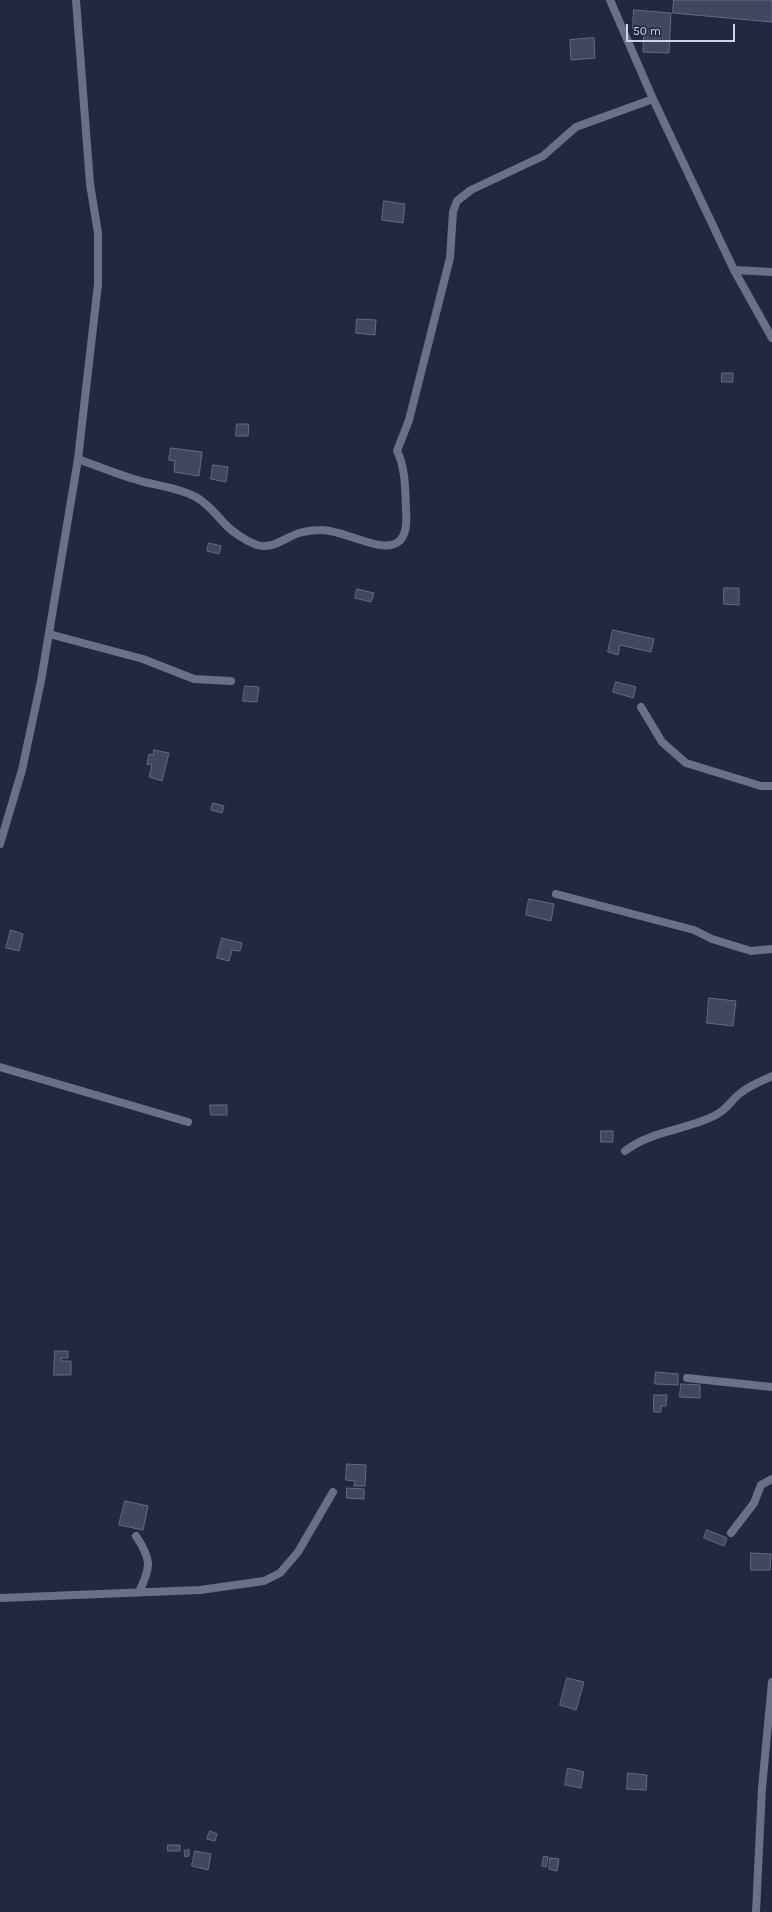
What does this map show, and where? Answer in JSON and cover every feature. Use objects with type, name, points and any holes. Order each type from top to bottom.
[{"type":"street","points":[[0,844],[22,770],[41,681],[78,459],[98,284],[98,233],[90,184],[76,0]]},
{"type":"street","points":[[610,0],[653,99],[734,270],[772,338]]},
{"type":"street","points":[[78,459],[144,482],[186,492],[212,508],[233,532],[256,545],[272,545],[300,533],[327,530],[377,546],[390,546],[400,540],[405,530],[407,518],[403,462],[398,451],[409,420],[450,258],[453,212],[457,201],[471,190],[543,156],[576,127],[653,99]]},
{"type":"street","points":[[734,270],[772,272]]},
{"type":"street","points":[[49,634],[143,659],[194,679],[231,681]]},
{"type":"street","points":[[641,707],[662,742],[686,763],[761,786],[772,786]]},
{"type":"street","points":[[556,894],[694,930],[712,939],[751,951],[772,950]]},
{"type":"street","points":[[0,1067],[188,1122]]},
{"type":"street","points":[[625,1151],[642,1140],[699,1123],[720,1114],[727,1109],[741,1092],[772,1076]]},
{"type":"street","points":[[687,1378],[772,1387]]},
{"type":"street","points":[[731,1533],[754,1503],[761,1485],[772,1479]]},
{"type":"street","points":[[0,1598],[200,1590],[264,1581],[280,1573],[298,1552],[333,1492]]},
{"type":"street","points":[[136,1536],[146,1549],[148,1562],[146,1578],[139,1592]]},
{"type":"street","points":[[756,1912],[762,1788],[772,1682]]},
{"type":"building","points":[[674,0],[772,0],[772,22],[673,13]]},
{"type":"building","points":[[634,10],[671,13],[669,53],[643,52],[644,29],[633,29]]},
{"type":"building","points":[[594,38],[595,58],[571,60],[570,40]]},
{"type":"building","points":[[384,201],[405,204],[403,223],[382,220]]},
{"type":"building","points":[[357,319],[376,320],[375,335],[356,333]]},
{"type":"building","points":[[722,373],[733,373],[733,382],[722,382]]},
{"type":"building","points":[[237,424],[249,424],[248,436],[236,436]]},
{"type":"building","points":[[171,448],[202,452],[199,476],[174,472],[175,461],[169,460]]},
{"type":"building","points":[[213,465],[228,467],[226,482],[211,479]]},
{"type":"building","points":[[209,543],[221,546],[219,554],[207,551]]},
{"type":"building","points":[[724,588],[739,588],[739,605],[724,604]]},
{"type":"building","points":[[357,589],[374,593],[371,602],[355,598]]},
{"type":"building","points":[[613,630],[654,639],[651,652],[620,645],[618,655],[608,652]]},
{"type":"building","points":[[616,682],[636,687],[633,698],[613,692]]},
{"type":"building","points":[[245,686],[259,687],[257,702],[243,701]]},
{"type":"building","points":[[154,750],[169,753],[162,781],[149,777],[152,765],[147,764],[149,754],[153,755]]},
{"type":"building","points":[[213,803],[224,806],[222,813],[211,810]]},
{"type":"building","points":[[529,899],[554,904],[551,921],[526,915]]},
{"type":"building","points":[[11,930],[23,934],[19,951],[6,948]]},
{"type":"building","points":[[222,938],[242,943],[240,951],[232,950],[229,961],[217,958]]},
{"type":"building","points":[[709,998],[736,1001],[733,1026],[707,1023]]},
{"type":"building","points":[[210,1105],[227,1105],[227,1115],[211,1115]]},
{"type":"building","points":[[601,1131],[613,1131],[613,1142],[601,1142]]},
{"type":"building","points":[[55,1351],[68,1351],[68,1358],[61,1358],[61,1361],[71,1361],[71,1375],[54,1375]]},
{"type":"building","points":[[656,1372],[678,1374],[678,1385],[655,1384]]},
{"type":"building","points":[[681,1384],[700,1385],[700,1398],[680,1397]]},
{"type":"building","points":[[654,1395],[667,1395],[666,1406],[661,1406],[661,1412],[654,1412]]},
{"type":"building","points":[[347,1464],[366,1465],[365,1486],[354,1486],[355,1481],[346,1480]]},
{"type":"building","points":[[347,1488],[364,1489],[364,1499],[347,1498]]},
{"type":"building","points":[[125,1501],[148,1506],[143,1530],[119,1525]]},
{"type":"building","points":[[707,1530],[727,1538],[724,1546],[704,1538]]},
{"type":"building","points":[[751,1553],[771,1554],[770,1570],[751,1570]]},
{"type":"building","points":[[567,1678],[584,1682],[576,1710],[560,1705]]},
{"type":"building","points":[[568,1768],[584,1772],[581,1788],[565,1785]]},
{"type":"building","points":[[628,1773],[647,1775],[646,1790],[627,1789]]},
{"type":"building","points":[[210,1831],[217,1834],[215,1841],[207,1839]]},
{"type":"building","points":[[168,1845],[180,1845],[180,1851],[168,1851]]},
{"type":"building","points":[[189,1850],[189,1856],[185,1857],[184,1851]]},
{"type":"building","points":[[195,1851],[211,1854],[208,1870],[192,1866]]},
{"type":"building","points":[[544,1856],[548,1857],[546,1867],[542,1866]]},
{"type":"building","points":[[550,1858],[559,1859],[557,1871],[549,1869]]}]
